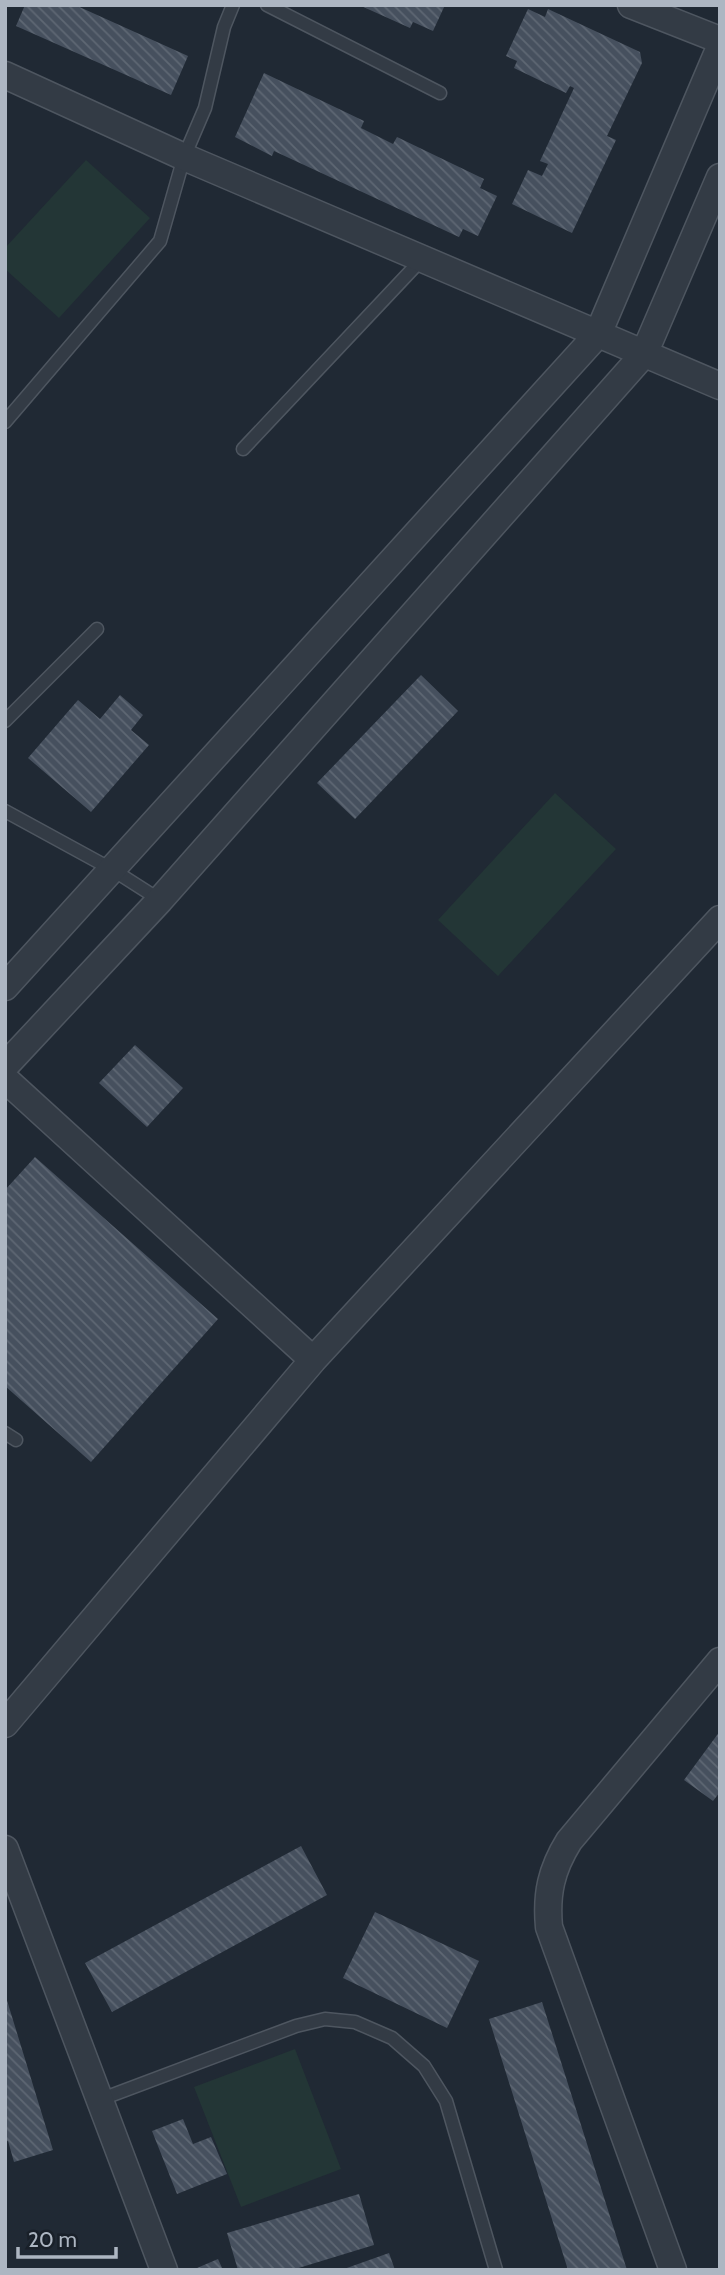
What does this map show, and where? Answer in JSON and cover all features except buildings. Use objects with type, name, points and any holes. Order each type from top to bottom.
[{"type":"street","points":[[631,5],[720,40]]},
{"type":"street","points":[[5,986],[597,334],[720,47]]},
{"type":"street","points":[[5,75],[184,157],[720,386]]},
{"type":"street","points":[[5,1066],[160,900],[644,354],[720,177]]},
{"type":"street","points":[[5,1724],[313,1360],[720,919]]},
{"type":"street","points":[[5,1079],[313,1360]]},
{"type":"street","points":[[673,2270],[549,1927],[547,1905],[553,1871],[569,1841],[720,1661]]},
{"type":"street","points":[[5,1849],[164,2270]]},
{"type":"lane","points":[[5,422],[160,241],[184,157],[205,108],[224,27],[233,5]]},
{"type":"lane","points":[[267,5],[440,93]]},
{"type":"lane","points":[[243,449],[422,259]]},
{"type":"lane","points":[[5,721],[97,629]]},
{"type":"lane","points":[[5,811],[113,870],[160,900]]},
{"type":"lane","points":[[99,2100],[296,2026],[325,2019],[355,2022],[392,2038],[424,2066],[446,2101],[496,2270]]},
{"type":"shaded area","points":[[86,160],[150,218],[59,318],[5,269],[5,248]]},
{"type":"shaded area","points":[[555,793],[616,849],[498,976],[438,920]]},
{"type":"shaded area","points":[[295,2049],[341,2169],[241,2207],[194,2087]]}]
